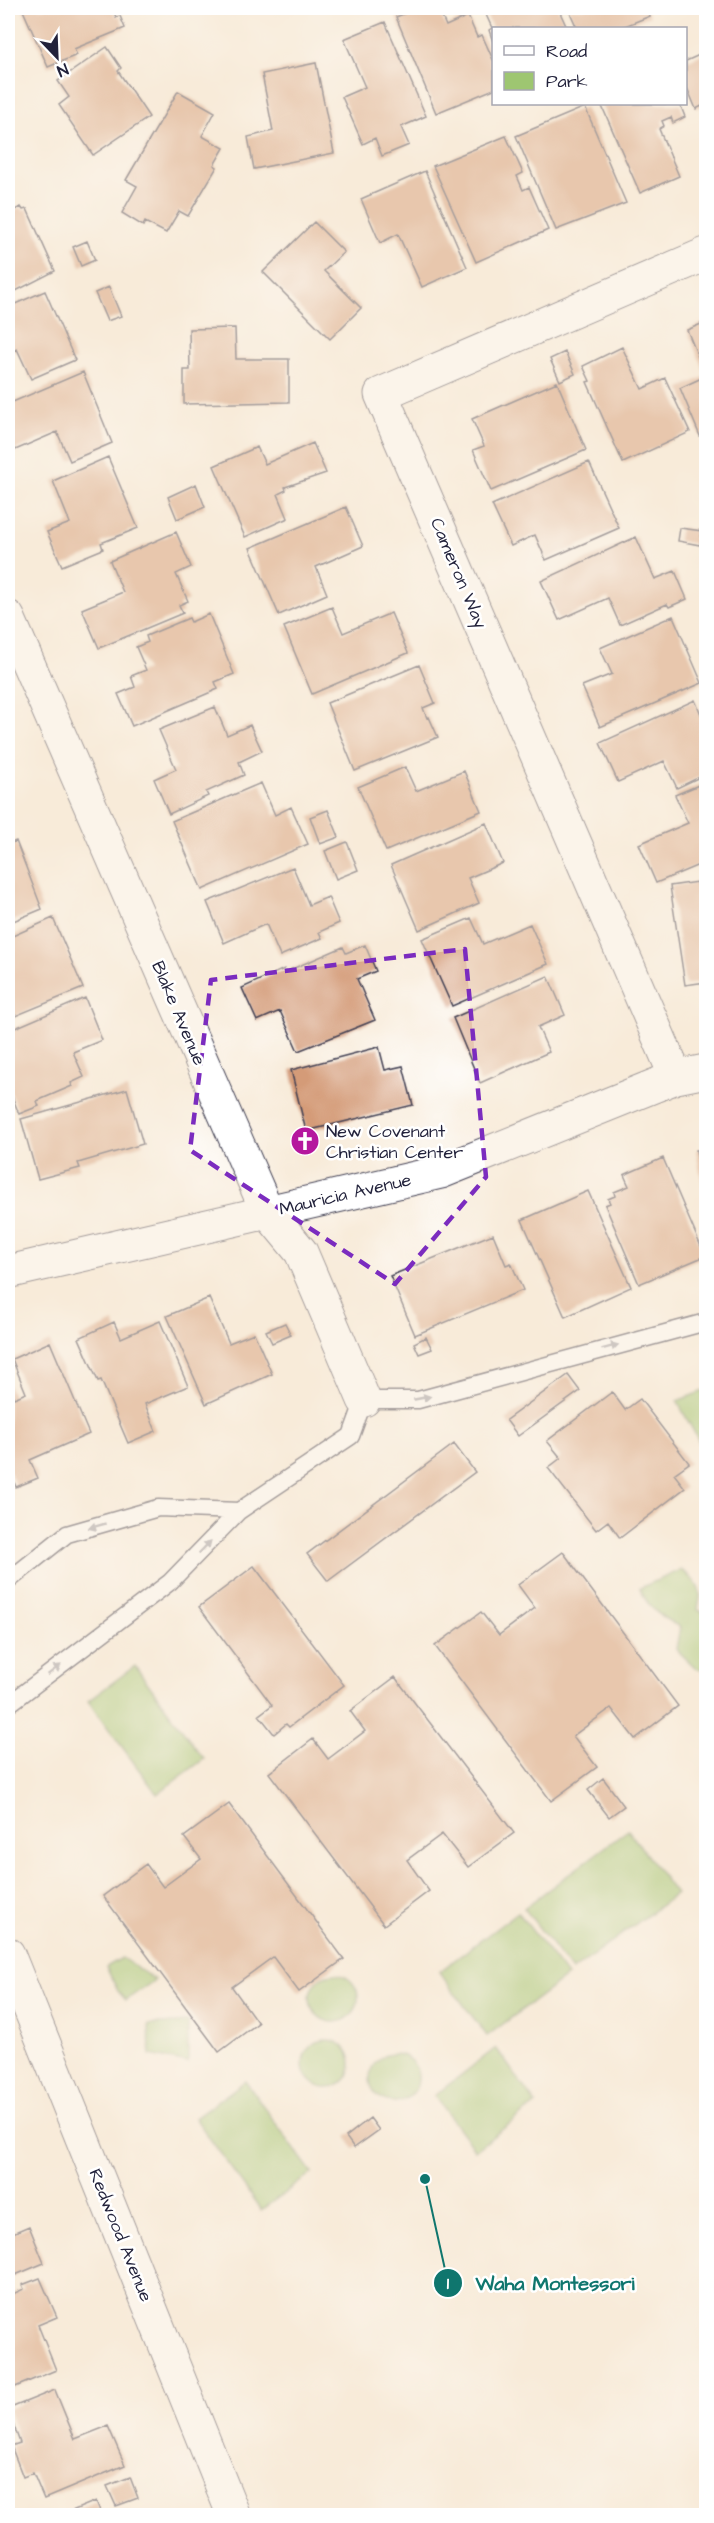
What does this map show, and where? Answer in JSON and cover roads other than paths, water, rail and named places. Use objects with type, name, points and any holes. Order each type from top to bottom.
[{"type":"street","name":"Cameron Way","points":[[691,1074],[381,394],[706,254]]},
{"type":"street","name":"Blake Avenue","points":[[8,617],[267,1211],[302,1252],[364,1400]]},
{"type":"street","name":"Mauricia Avenue","points":[[8,1272],[441,1172],[691,1074]]},
{"type":"street","name":"Redwood Avenue","points":[[8,1954],[234,2516]]},
{"type":"lane","points":[[8,1706],[170,1582],[239,1511],[351,1436],[364,1400],[418,1400],[706,1322]]},
{"type":"lane","points":[[8,1581],[67,1534],[158,1508],[239,1511]]},
{"type":"place","name":"New Covenant Christian Center","points":[[305,1141]]},
{"type":"place","name":"Waha Montessori","points":[[425,2179]]}]
